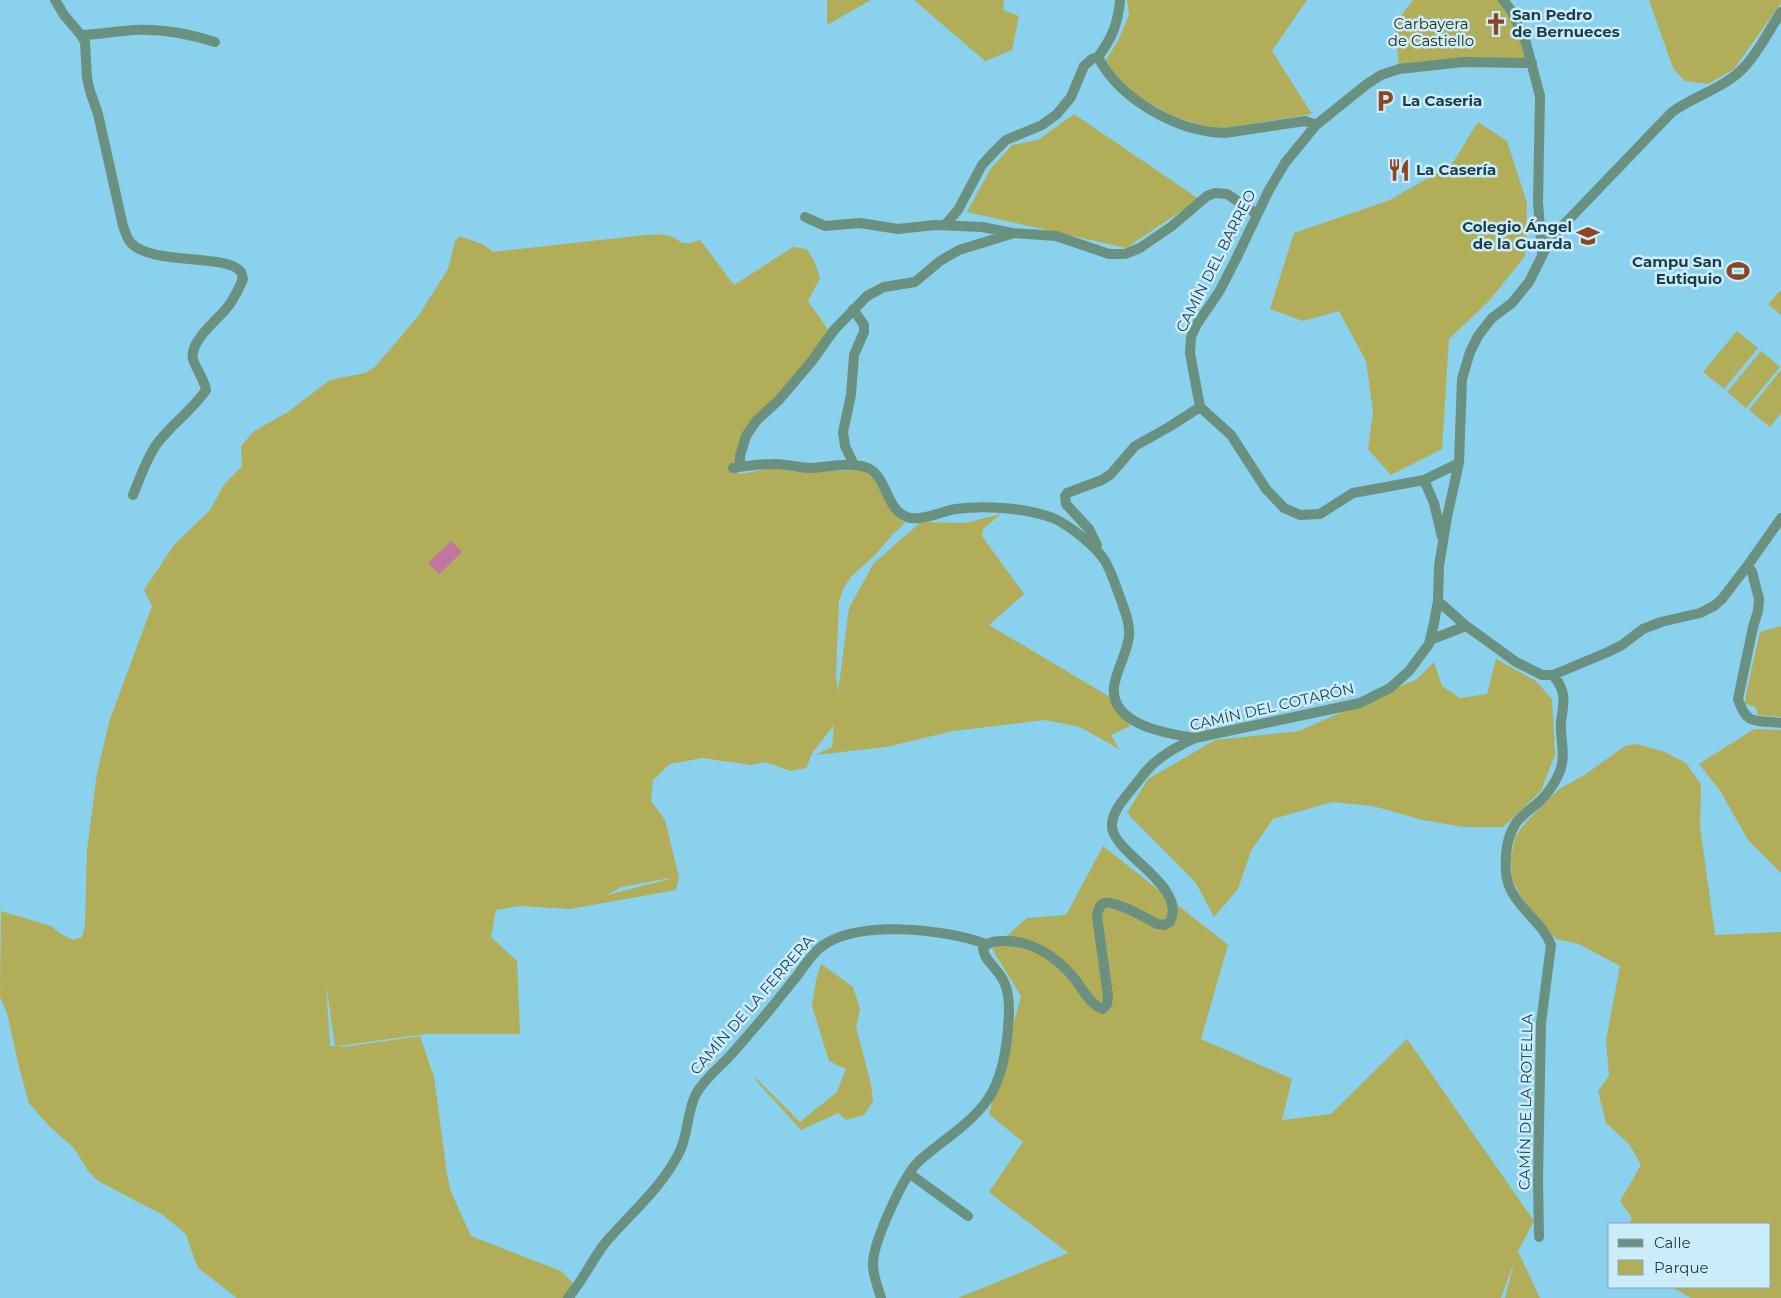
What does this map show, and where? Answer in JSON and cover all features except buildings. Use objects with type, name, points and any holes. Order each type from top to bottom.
[{"type":"street","points":[[55,0],[85,42],[87,78],[98,114],[123,226],[130,242],[141,251],[159,256],[230,264],[241,272],[243,279],[227,308],[201,336],[194,347],[193,358],[204,380],[206,390],[198,402],[157,444],[148,459],[133,495]]},
{"type":"street","points":[[945,226],[958,210],[982,165],[994,152],[1006,140],[1042,125],[1057,114],[1071,97],[1084,66],[1092,59],[1098,57],[1112,36],[1118,16],[1120,0]]},
{"type":"street","points":[[1503,0],[1518,24],[1532,63],[1540,96],[1538,202],[1542,254]]},
{"type":"street","name":"CAMÍN DEL COTARÓN","points":[[986,944],[994,941],[1017,941],[1038,948],[1058,962],[1074,977],[1092,1002],[1098,1008],[1103,1009],[1108,996],[1097,916],[1098,909],[1106,902],[1114,903],[1157,924],[1164,925],[1170,922],[1173,916],[1171,902],[1162,885],[1120,843],[1114,835],[1111,826],[1118,807],[1152,764],[1171,750],[1195,738],[1360,702],[1390,688],[1409,671],[1430,640],[1438,601],[1439,566],[1459,463],[1462,380],[1470,352],[1478,336],[1492,318],[1512,303],[1529,282],[1551,238],[1672,112],[1682,104],[1715,88],[1747,65],[1781,12]]},
{"type":"street","points":[[81,35],[138,30],[191,34],[215,42]]},
{"type":"street","points":[[1098,57],[1112,78],[1142,105],[1192,128],[1225,133],[1305,121],[1316,125]]},
{"type":"street","name":"CAMÍN DEL BARREO","points":[[1200,407],[1190,353],[1191,336],[1223,284],[1269,190],[1285,163],[1316,125],[1367,84],[1381,75],[1399,69],[1463,62],[1532,63]]},
{"type":"street","points":[[805,217],[825,226],[860,223],[898,229],[934,225],[982,227],[1012,233],[1034,233],[1056,236],[1109,254],[1125,254],[1172,226],[1207,196],[1215,193],[1228,194],[1257,214]]},
{"type":"street","points":[[1012,233],[959,250],[940,261],[915,282],[884,287],[853,309],[779,400],[757,420],[746,436],[736,467],[774,464],[810,468],[854,465],[869,468],[875,474],[892,505],[900,514],[911,518],[924,517],[956,509],[990,508],[1030,511],[1054,519],[1075,532],[1095,549],[1105,561],[1129,626],[1129,638],[1114,686],[1114,699],[1124,713],[1138,724],[1156,731],[1195,738]]},
{"type":"street","points":[[853,309],[864,325],[864,332],[854,355],[851,395],[843,432],[845,446],[854,465]]},
{"type":"street","points":[[1095,549],[1097,545],[1089,529],[1066,504],[1065,496],[1067,493],[1102,480],[1111,474],[1135,446],[1200,407],[1232,434],[1266,489],[1278,502],[1284,508],[1300,515],[1320,514],[1354,493],[1424,480],[1459,463]]},
{"type":"street","points":[[1424,480],[1434,503],[1443,544]]},
{"type":"street","points":[[1438,601],[1466,626],[1516,662],[1542,675],[1553,675],[1622,645],[1643,629],[1661,622],[1707,610],[1722,599],[1781,518]]},
{"type":"street","points":[[1748,565],[1752,572],[1759,599],[1738,699],[1740,708],[1748,718],[1756,722],[1781,723]]},
{"type":"street","points":[[1430,640],[1466,626]]},
{"type":"street","name":"CAMÍN DE LA ROTELLA","points":[[1539,1237],[1541,1023],[1551,946],[1546,934],[1514,897],[1506,872],[1508,843],[1512,831],[1520,818],[1542,800],[1556,780],[1563,762],[1561,724],[1564,693],[1553,675]]},
{"type":"street","name":"CAMÍN DE LA FERRERA","points":[[568,1298],[606,1243],[667,1174],[683,1145],[690,1108],[700,1087],[756,1026],[820,948],[844,936],[888,930],[931,931],[969,938],[986,944]]},
{"type":"street","points":[[881,1298],[874,1276],[873,1264],[876,1244],[892,1206],[916,1164],[976,1114],[989,1098],[999,1077],[1006,1044],[1009,1012],[1008,991],[1005,982],[984,954],[983,948],[986,944]]},
{"type":"street","points":[[910,1174],[968,1216]]},
{"type":"green space","points":[[827,0],[871,0],[827,25]]},
{"type":"green space","points":[[914,0],[1004,0],[1003,10],[1019,16],[1012,50],[985,61]]},
{"type":"green space","points":[[1127,0],[1307,0],[1272,51],[1312,114],[1219,129],[1173,116],[1135,95],[1112,71],[1106,60],[1118,41],[1129,15]]},
{"type":"green space","name":"Carbayera de Castiello","points":[[1413,0],[1503,0],[1532,63],[1399,69],[1395,24]]},
{"type":"green space","points":[[1649,0],[1781,0],[1781,3],[1734,69],[1708,84],[1685,81],[1673,68]]},
{"type":"green space","points":[[1074,114],[1199,199],[1126,248],[967,212],[990,170],[1012,145],[1038,140]]},
{"type":"green space","points":[[1478,122],[1507,141],[1527,203],[1525,256],[1489,301],[1449,339],[1442,449],[1391,475],[1368,449],[1373,412],[1366,361],[1339,311],[1303,321],[1270,309],[1294,233],[1390,200],[1452,164]]},
{"type":"green space","points":[[645,235],[665,235],[683,243],[700,240],[734,285],[793,247],[807,249],[815,263],[820,278],[808,301],[829,331],[777,398],[738,456],[733,468],[740,474],[774,468],[796,472],[863,470],[873,477],[890,509],[905,523],[852,576],[844,587],[839,601],[836,675],[838,692],[849,608],[874,563],[921,522],[966,523],[1001,514],[983,529],[982,536],[1024,594],[989,625],[1110,697],[1130,726],[1111,735],[1119,749],[1080,727],[1045,720],[953,731],[886,747],[815,755],[832,747],[834,725],[813,752],[806,768],[791,771],[765,762],[751,765],[702,758],[670,764],[653,780],[651,801],[665,820],[679,877],[676,890],[570,909],[520,906],[496,910],[491,937],[517,961],[520,1034],[426,1034],[338,1046],[344,1047],[420,1036],[434,1077],[451,1192],[471,1236],[561,1271],[575,1285],[563,1298],[237,1298],[198,1268],[186,1234],[163,1215],[98,1181],[88,1171],[74,1148],[50,1127],[29,1103],[7,1013],[0,997],[1,911],[51,926],[73,940],[82,937],[85,926],[87,850],[97,773],[110,719],[152,606],[144,590],[174,545],[210,510],[223,486],[242,466],[241,446],[254,431],[288,412],[330,380],[365,373],[375,367],[419,315],[448,269],[455,241],[460,236],[484,245],[493,252]],"holes":[[[670,879],[607,895],[621,887]],[[326,983],[335,1046],[330,1046]]]},
{"type":"green space","points":[[1781,290],[1781,315],[1768,304]]},
{"type":"green space","points":[[1737,331],[1758,348],[1724,389],[1703,372]]},
{"type":"green space","points":[[1761,351],[1780,367],[1746,408],[1727,392]]},
{"type":"green space","points":[[1781,370],[1781,413],[1770,427],[1749,410]]},
{"type":"green space","points":[[1781,626],[1781,717],[1757,715],[1757,710],[1754,706],[1745,704],[1760,632]]},
{"type":"green space","points":[[1496,659],[1536,681],[1552,699],[1555,755],[1541,791],[1503,827],[1464,827],[1423,820],[1373,806],[1332,802],[1273,819],[1251,851],[1238,889],[1214,917],[1196,883],[1127,813],[1148,779],[1215,740],[1299,731],[1417,679],[1434,662],[1442,686],[1460,698],[1487,694]]},
{"type":"green space","points":[[1754,729],[1781,730],[1781,873],[1748,840],[1721,792],[1699,764]]},
{"type":"green space","points":[[1636,744],[1665,752],[1686,763],[1701,784],[1700,826],[1715,935],[1781,932],[1781,1298],[1691,1298],[1674,1288],[1771,1288],[1771,1223],[1630,1223],[1632,1218],[1620,1201],[1641,1165],[1629,1144],[1606,1123],[1598,1091],[1609,1076],[1606,1041],[1620,966],[1579,944],[1556,939],[1522,898],[1512,879],[1511,858],[1515,837],[1525,823],[1559,789],[1586,774],[1625,746]]},
{"type":"green space","points":[[1103,846],[1228,945],[1201,1039],[1292,1079],[1282,1120],[1331,1114],[1407,1039],[1534,1221],[1518,1251],[1540,1298],[1505,1298],[1514,1262],[1501,1298],[958,1298],[1068,1253],[989,1192],[1023,1142],[989,1114],[1021,996],[992,949],[1027,918],[1066,915]]},
{"type":"green space","points":[[821,964],[853,987],[860,1009],[856,1027],[871,1084],[873,1101],[864,1115],[846,1120],[838,1113],[801,1130],[754,1076],[800,1122],[837,1092],[846,1069],[829,1061],[812,1006],[816,980]]},
{"type":"shaded area","points":[[451,541],[462,552],[439,574],[428,563]]},
{"type":"place","name":"San Pedro de Bernueces","points":[[1496,24]]},
{"type":"place","name":"La Caseria","points":[[1385,101]]},
{"type":"place","name":"La Casería","points":[[1399,170]]},
{"type":"place","name":"Colegio Ángel de la Guarda","points":[[1588,236]]},
{"type":"place","name":"Campu San Eutiquio","points":[[1738,271]]}]
